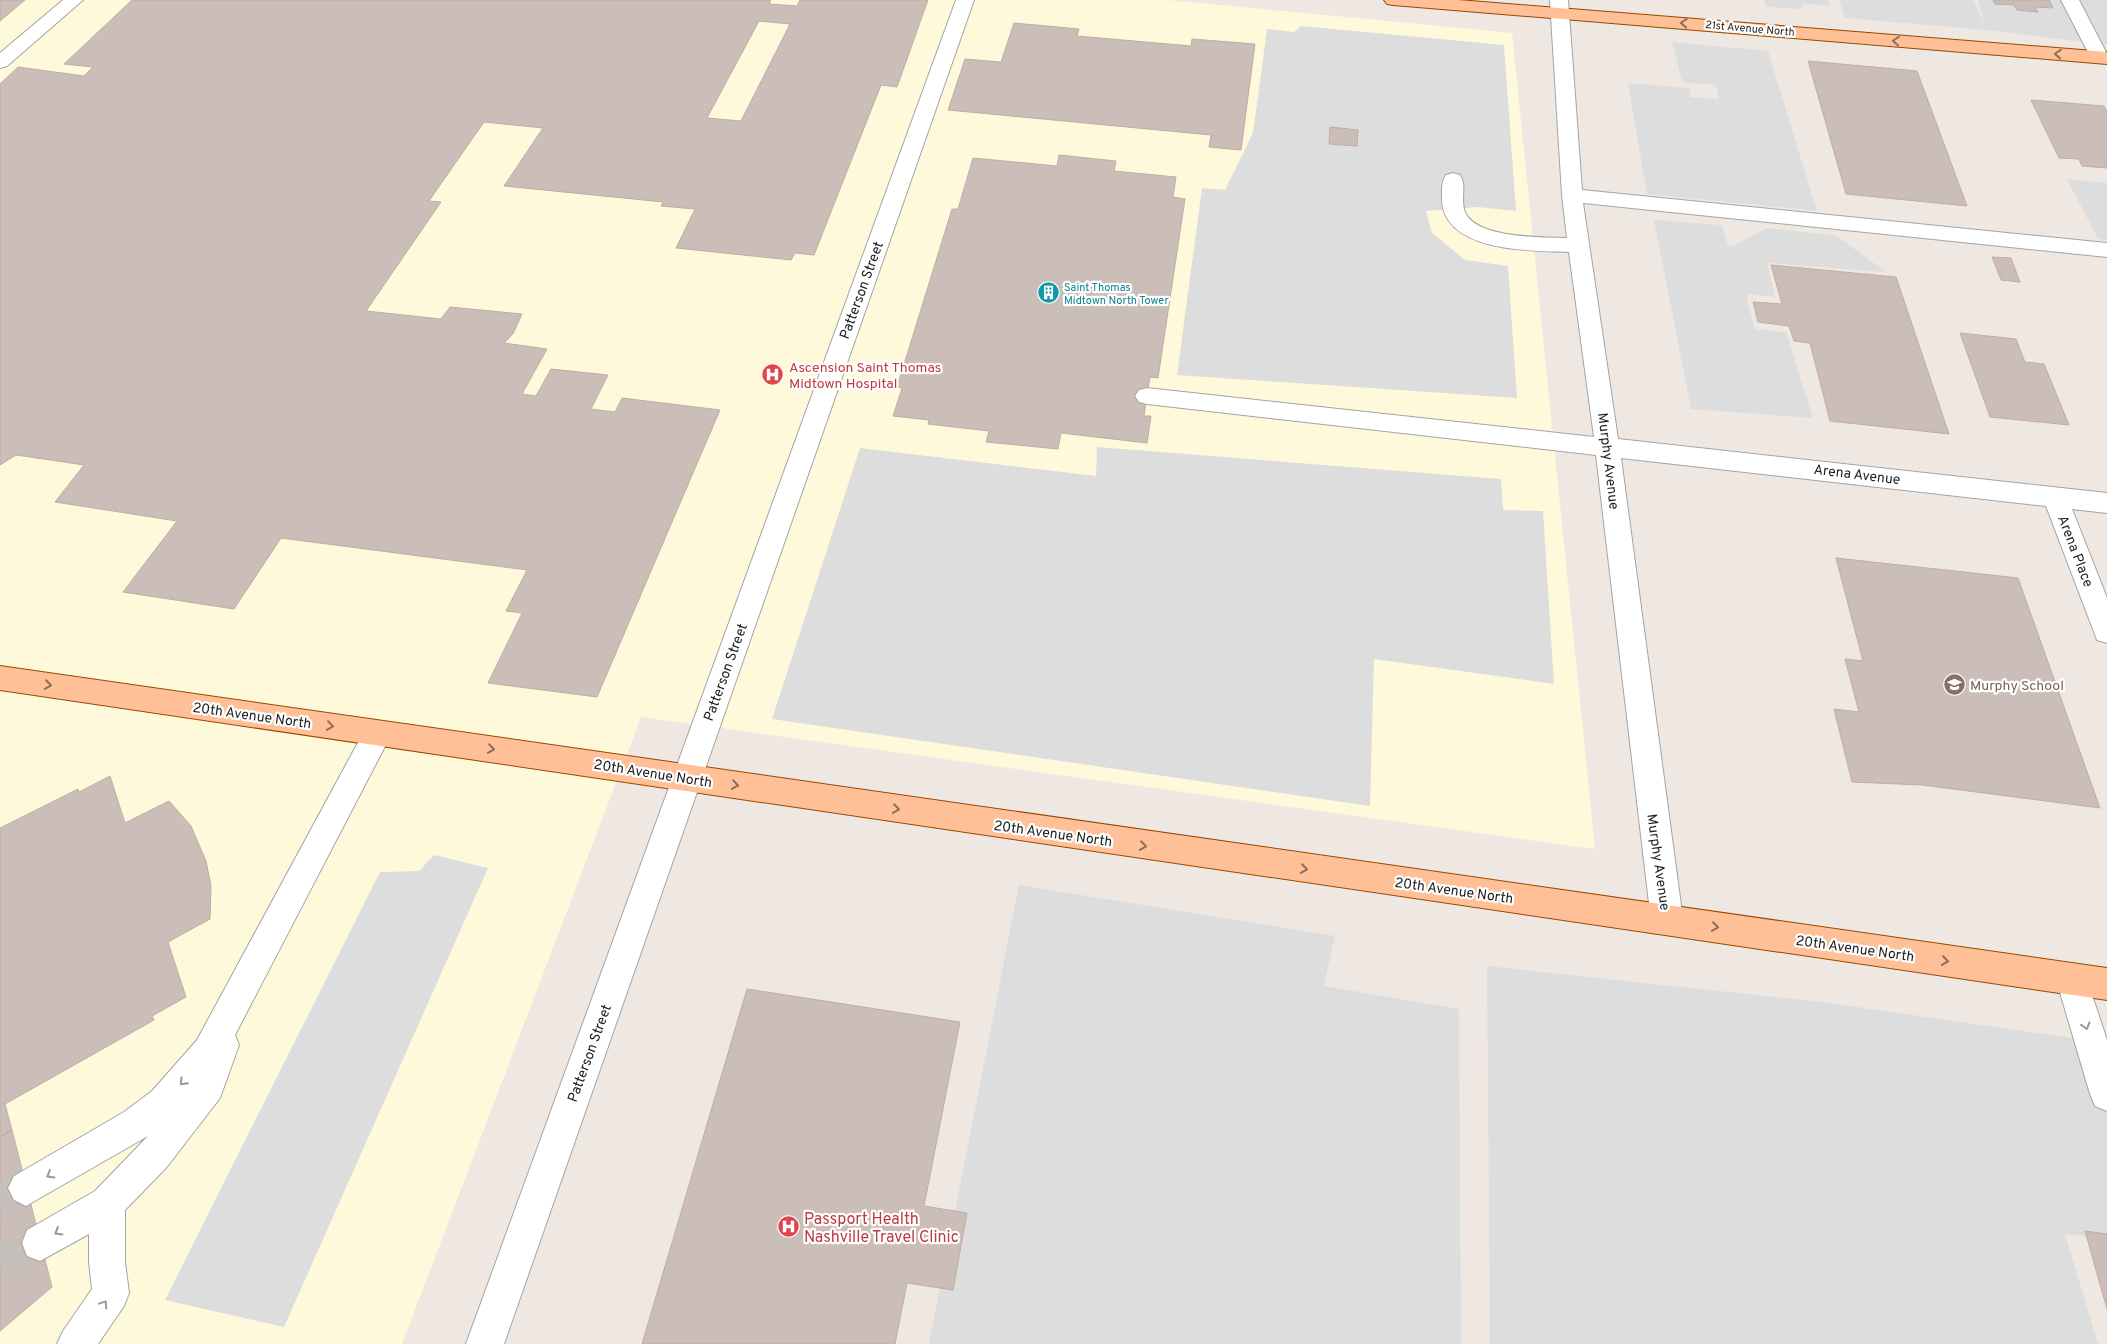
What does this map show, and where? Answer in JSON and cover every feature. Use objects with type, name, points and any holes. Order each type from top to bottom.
[{"type":"main road","name":"21st Avenue North","points":[[1393,0],[1560,6],[2103,58]]},
{"type":"main road","name":"20th Avenue North","points":[[0,678],[2107,984]]},
{"type":"street","points":[[0,62],[74,0]]},
{"type":"street","name":"Patterson Street","points":[[485,1344],[965,0]]},
{"type":"street","points":[[2070,0],[2103,58]]},
{"type":"street","name":"Murphy Avenue","points":[[1560,6],[1572,195],[1607,446],[1667,920]]},
{"type":"street","points":[[1453,178],[1454,211],[1458,220],[1471,230],[1493,238],[1579,246]]},
{"type":"street","points":[[1572,195],[2107,250]]},
{"type":"street","name":"Arena Avenue","points":[[1147,396],[2107,503]]},
{"type":"street","name":"Arena Place","points":[[2055,497],[2107,632]]},
{"type":"street","points":[[26,1188],[113,1139],[164,1103],[209,1052],[378,733]]},
{"type":"street","points":[[2072,979],[2107,1094]]},
{"type":"street","points":[[40,1242],[107,1203],[154,1156],[208,1086],[246,983]]},
{"type":"street","points":[[76,1344],[111,1293],[108,1262],[107,1203]]},
{"type":"shaded area","name":"Ascension Saint Thomas Midtown Hospital","points":[[0,0],[1167,0],[1512,33],[1595,849],[641,717],[402,1344],[0,1344]]},
{"type":"shaded area","points":[[1764,0],[1829,0],[1831,6],[1807,4],[1802,5],[1801,9],[1766,7]]},
{"type":"shaded area","points":[[1839,0],[1973,0],[1985,25],[1978,0],[2107,0],[2107,45],[1987,30],[1845,18]]},
{"type":"shaded area","points":[[1301,26],[1504,45],[1516,211],[1477,207],[1426,211],[1432,233],[1465,260],[1508,266],[1517,398],[1177,375],[1202,188],[1225,190],[1253,133],[1267,29],[1294,32]]},
{"type":"shaded area","points":[[1672,42],[1768,51],[1817,211],[1647,194],[1628,83],[1689,88],[1691,97],[1719,99],[1716,85],[1682,82]]},
{"type":"shaded area","points":[[2067,179],[2107,183],[2107,240],[2098,239]]},
{"type":"shaded area","points":[[1654,220],[1722,225],[1728,245],[1734,246],[1766,228],[1835,235],[1886,272],[1767,263],[1775,297],[1748,294],[1747,300],[1755,329],[1786,332],[1813,418],[1691,409]]},
{"type":"shaded area","points":[[1097,447],[1501,479],[1503,510],[1543,511],[1554,684],[1374,659],[1370,806],[772,719],[860,448],[1096,476]]},
{"type":"shaded area","points":[[434,855],[488,868],[284,1327],[165,1300],[380,872],[419,871]]},
{"type":"shaded area","points":[[1019,885],[1335,936],[1324,986],[1459,1009],[1461,1344],[929,1344]]},
{"type":"shaded area","points":[[1487,966],[1822,1002],[2107,1043],[2107,1238],[2065,1234],[2098,1344],[1490,1344]]},
{"type":"building","points":[[0,0],[25,0],[0,21]]},
{"type":"building","points":[[132,0],[771,0],[769,4],[797,6],[800,0],[928,0],[897,87],[881,85],[814,255],[795,253],[791,260],[676,248],[695,209],[661,206],[663,202],[504,186],[543,128],[484,122],[429,201],[441,202],[366,311],[441,319],[450,307],[522,314],[513,334],[504,343],[547,349],[522,394],[536,396],[551,369],[608,375],[591,409],[615,412],[622,398],[720,410],[597,697],[488,683],[522,613],[506,611],[527,570],[281,538],[234,609],[123,592],[177,521],[55,502],[84,465],[16,455],[0,465],[0,84],[18,67],[84,76],[93,67],[64,64]],"holes":[[[759,21],[790,24],[741,121],[707,118]]]},
{"type":"building","points":[[1993,0],[2049,0],[2053,8],[2035,7],[2038,12],[2017,10],[2014,5],[1995,4]]},
{"type":"building","points":[[1014,23],[1079,29],[1077,36],[1191,46],[1192,39],[1255,44],[1241,150],[1209,147],[1211,135],[948,110],[965,59],[1001,62]]},
{"type":"building","points":[[1808,61],[1917,71],[1967,206],[1846,194]]},
{"type":"building","points":[[2031,100],[2104,106],[2107,112],[2107,168],[2082,166],[2079,159],[2059,158]]},
{"type":"building","points":[[1330,127],[1358,130],[1357,146],[1329,144]]},
{"type":"building","name":"Saint Thomas Midtown North Tower","points":[[1059,155],[1116,161],[1114,171],[1176,177],[1173,197],[1185,199],[1158,378],[1150,377],[1144,416],[1151,416],[1147,443],[1061,433],[1058,449],[986,442],[989,431],[928,424],[929,420],[893,416],[902,388],[897,387],[952,209],[958,209],[973,158],[1057,166]]},
{"type":"building","points":[[1992,257],[2011,258],[2020,282],[2001,280]]},
{"type":"building","points":[[1771,265],[1896,277],[1949,434],[1830,421],[1810,343],[1794,341],[1789,326],[1758,322],[1753,302],[1782,304]]},
{"type":"building","points":[[1960,333],[2016,339],[2025,362],[2044,364],[2069,425],[1990,417]]},
{"type":"building","name":"Murphy School","points":[[1836,558],[2018,578],[2100,808],[1922,785],[1852,782],[1834,709],[1859,712],[1845,659],[1863,661]]},
{"type":"building","points":[[110,776],[125,823],[169,801],[191,826],[206,861],[211,886],[210,919],[168,942],[186,997],[152,1016],[154,1020],[5,1104],[12,1130],[0,1137],[0,828],[78,789],[79,792]]},
{"type":"building","points":[[747,989],[960,1022],[924,1206],[967,1213],[953,1290],[907,1283],[895,1344],[642,1344]]},
{"type":"building","points":[[12,1130],[52,1287],[0,1331],[0,1137]]},
{"type":"building","points":[[2085,1231],[2107,1234],[2107,1309]]},
{"type":"tunnel","points":[[0,1202],[26,1188]]},
{"type":"tunnel","points":[[0,1262],[40,1243]]},
{"type":"place","name":"Saint Thomas Midtown North Tower","points":[[1048,293]]},
{"type":"place","name":"Ascension Saint Thomas Midtown Hospital","points":[[773,375]]},
{"type":"place","name":"Murphy School","points":[[1954,685]]},
{"type":"place","name":"Passport Health Nashville Travel Clinic","points":[[788,1227]]}]
